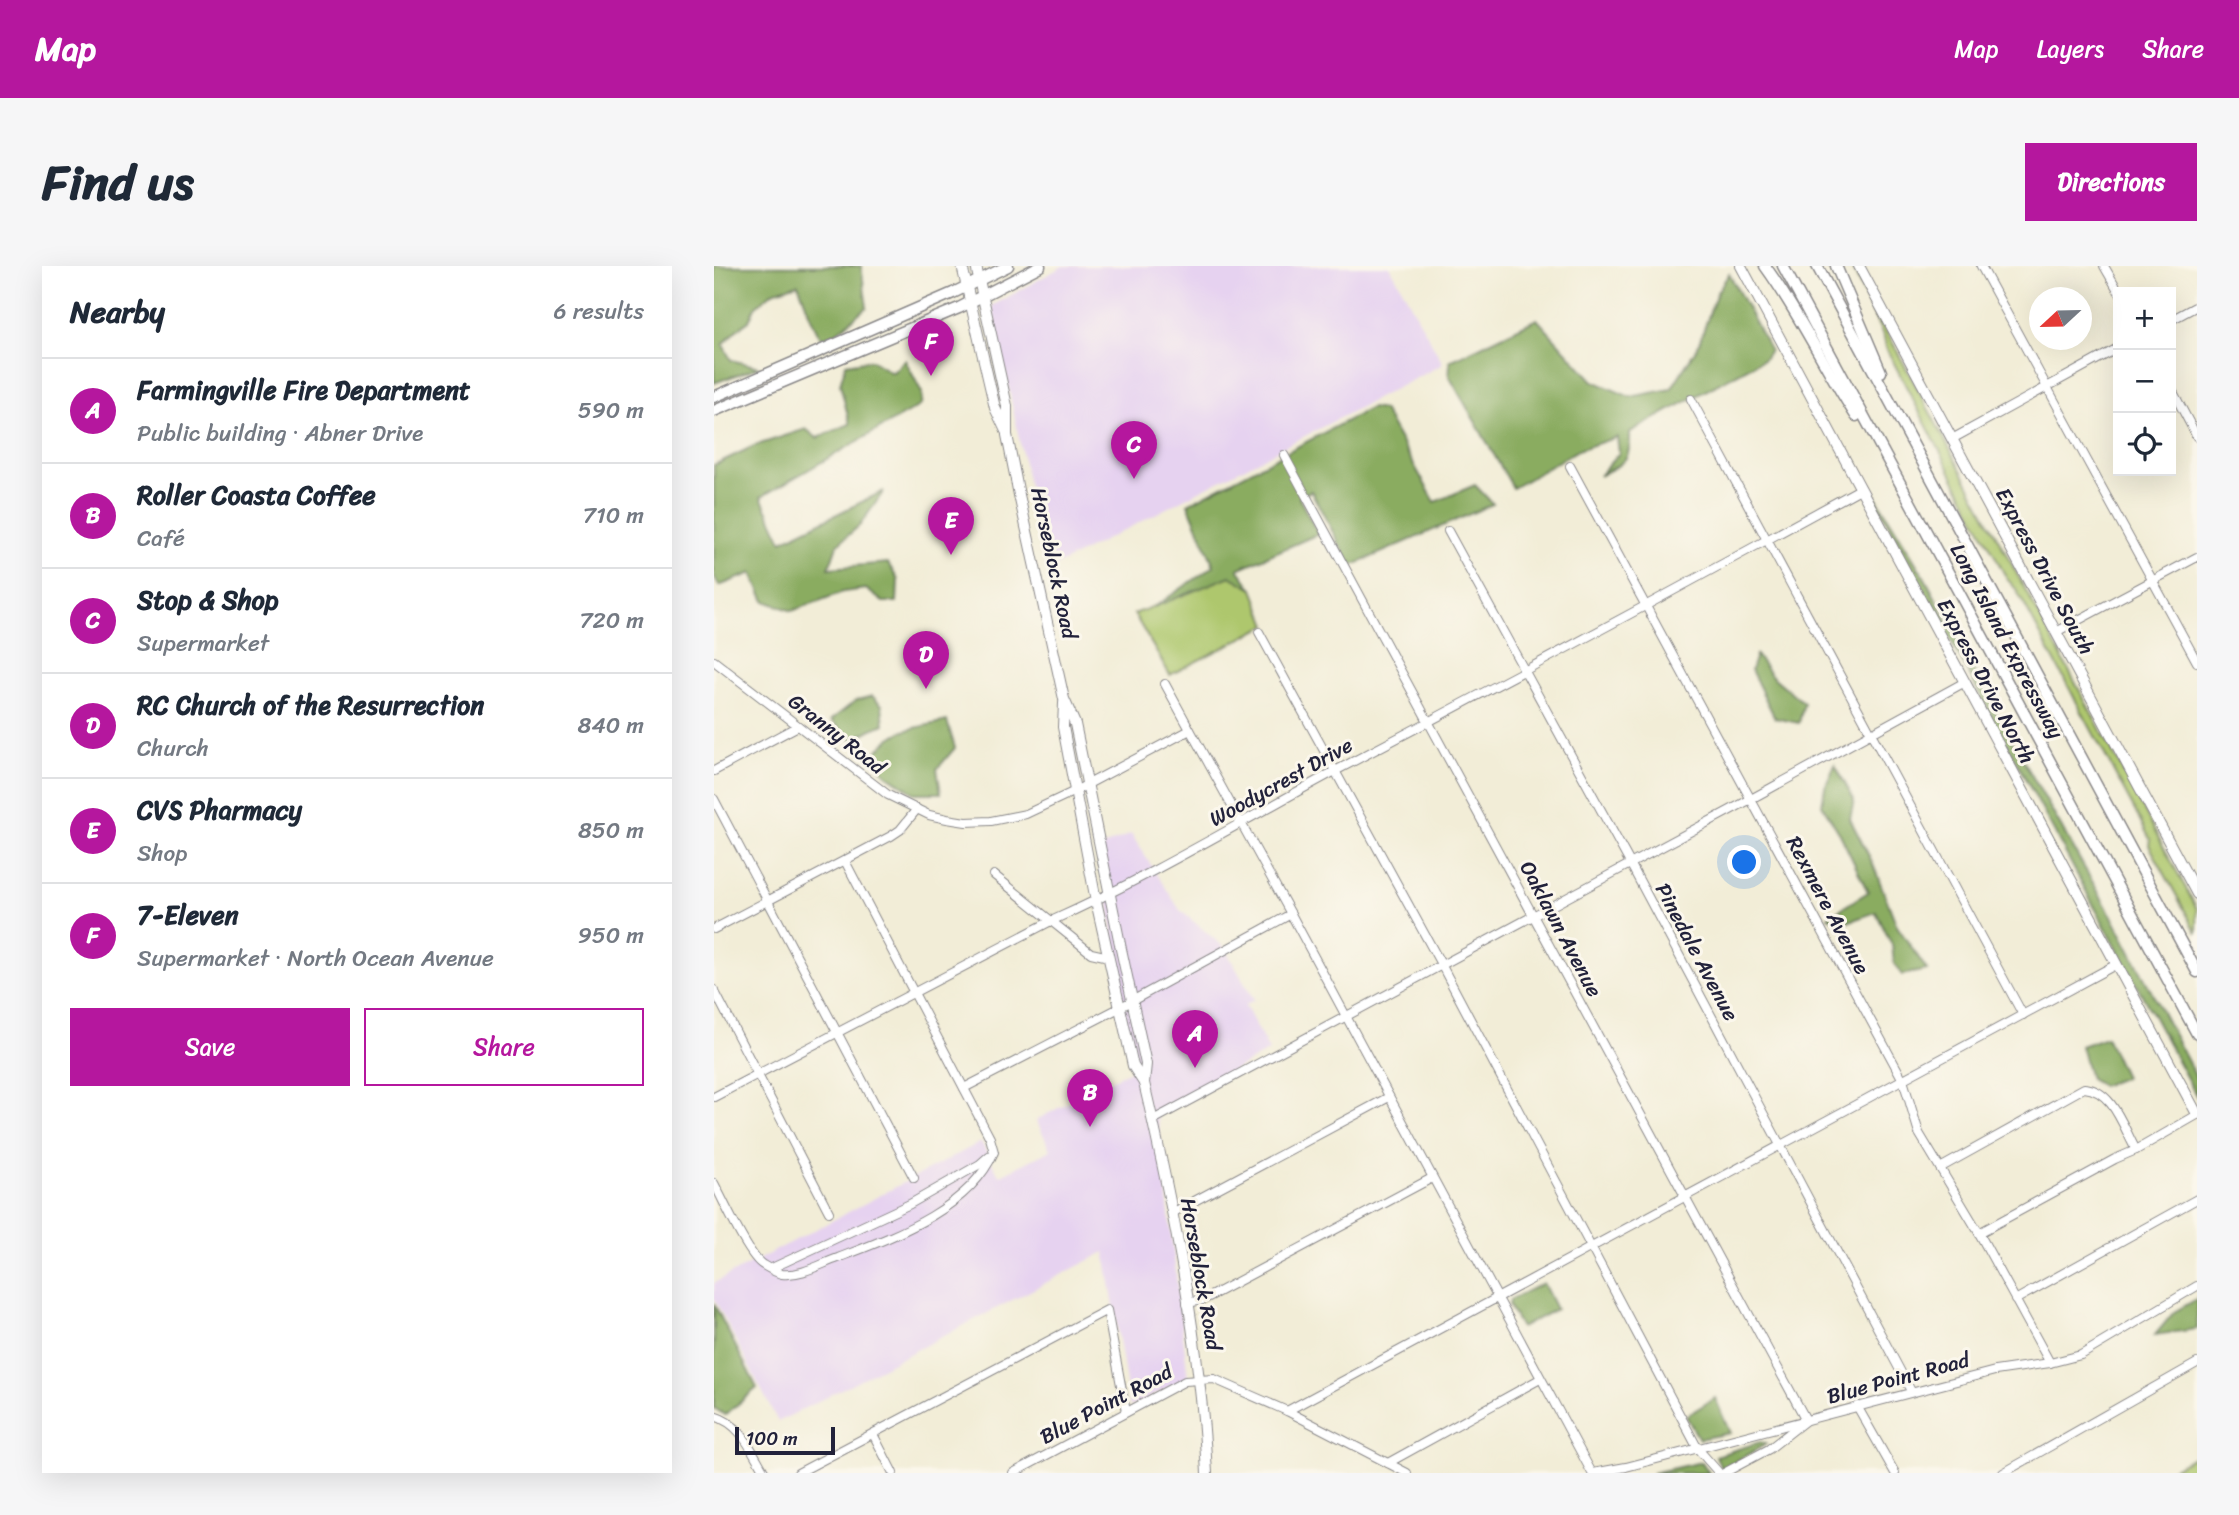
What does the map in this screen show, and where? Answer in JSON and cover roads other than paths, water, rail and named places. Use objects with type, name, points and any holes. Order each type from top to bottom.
[{"type":"highway","points":[[714,397],[967,287],[1008,266]]},
{"type":"highway","points":[[714,411],[971,303],[1040,266]]},
{"type":"highway","points":[[1765,266],[1795,309],[1836,384],[1898,479]]},
{"type":"highway","name":"Long Island Expressway","points":[[1783,266],[2197,1034]]},
{"type":"highway","name":"Long Island Expressway","points":[[1816,266],[2197,972]]},
{"type":"highway","points":[[1836,266],[1911,442]]},
{"type":"main road","name":"Horseblock Road","points":[[962,266],[995,408],[1007,435],[1064,699],[1075,724],[1146,1064],[1144,1083]]},
{"type":"main road","name":"Horseblock Road","points":[[975,266],[1007,406],[1007,435]]},
{"type":"main road","name":"Express Drive North","points":[[1741,266],[2197,1114]]},
{"type":"main road","name":"Express Drive South","points":[[1859,266],[2197,894]]},
{"type":"main road","name":"Horseblock Road","points":[[1064,699],[1063,727],[1096,901],[1133,1066],[1144,1083],[1172,1213],[1199,1380],[1207,1473]]},
{"type":"street","points":[[1981,266],[2197,662]]},
{"type":"street","points":[[2105,266],[2116,287]]},
{"type":"street","points":[[2176,317],[2197,306]]},
{"type":"street","points":[[1952,439],[2114,350]]},
{"type":"street","points":[[2176,397],[2197,437]]},
{"type":"street","points":[[1691,400],[2023,1015]]},
{"type":"street","name":"Oaklawn Avenue","points":[[1284,455],[1806,1420]]},
{"type":"street","name":"Rexmere Avenue","points":[[1570,466],[1903,1080],[1919,1133],[1979,1233],[2050,1363]]},
{"type":"street","name":"Woodycrest Drive","points":[[714,1097],[1242,824],[1860,489]]},
{"type":"street","name":"Pinedale Avenue","points":[[1448,531],[1630,863],[1912,1391]]},
{"type":"street","points":[[2056,632],[2197,557]]},
{"type":"street","points":[[1259,632],[1442,966],[1698,1449],[1721,1473],[1769,1449],[1806,1420]]},
{"type":"street","name":"Granny Road","points":[[714,661],[888,795],[929,815],[966,822],[991,821],[1026,814],[1075,792],[1190,730]]},
{"type":"street","points":[[1153,1120],[1965,682]]},
{"type":"street","points":[[1165,684],[1593,1473]]},
{"type":"street","points":[[714,771],[798,726]]},
{"type":"street","points":[[714,799],[914,1178]]},
{"type":"street","points":[[714,929],[900,830],[917,809]]},
{"type":"street","points":[[714,1183],[757,1261],[780,1274],[800,1272],[920,1223],[963,1194],[983,1172],[994,1152],[990,1138],[845,861]]},
{"type":"street","points":[[994,875],[1091,953],[1109,957]]},
{"type":"street","points":[[964,1088],[1132,1002],[1291,914]]},
{"type":"street","points":[[1287,1411],[2117,964]]},
{"type":"street","points":[[714,990],[829,1212]]},
{"type":"street","points":[[1940,1168],[2084,1088],[2092,1088],[2108,1098],[2136,1150]]},
{"type":"street","points":[[1172,1213],[1389,1097]]},
{"type":"street","points":[[1979,1233],[2136,1150],[2197,1114]]},
{"type":"street","points":[[772,1268],[910,1203],[980,1164],[994,1152]]},
{"type":"street","points":[[1187,1303],[1203,1300],[1432,1178]]},
{"type":"street","points":[[2015,1300],[2197,1199]]},
{"type":"street","name":"Blue Point Road","points":[[1593,1473],[1698,1449],[1912,1391],[1995,1371],[2050,1363],[2081,1355],[2197,1286]]},
{"type":"street","points":[[798,1473],[1107,1310],[1125,1412]]},
{"type":"street","points":[[2003,1473],[2197,1363]]},
{"type":"street","name":"Blue Point Road","points":[[1018,1472],[1185,1381],[1214,1379],[1287,1411],[1407,1473]]},
{"type":"street","points":[[1388,1463],[1541,1379]]},
{"type":"street","points":[[1857,1406],[1895,1473]]},
{"type":"street","points":[[714,1416],[736,1426],[765,1473]]},
{"type":"street","points":[[873,1434],[894,1473]]},
{"type":"place","name":"7-Eleven","points":[[931,376]]},
{"type":"place","name":"Stop & Shop","points":[[1134,479]]},
{"type":"place","name":"CVS Pharmacy","points":[[951,555]]},
{"type":"place","name":"RC Church of the Resurrection","points":[[926,689]]},
{"type":"place","name":"Farmingville Fire Department","points":[[1195,1068]]},
{"type":"place","name":"Roller Coasta Coffee","points":[[1090,1127]]}]
